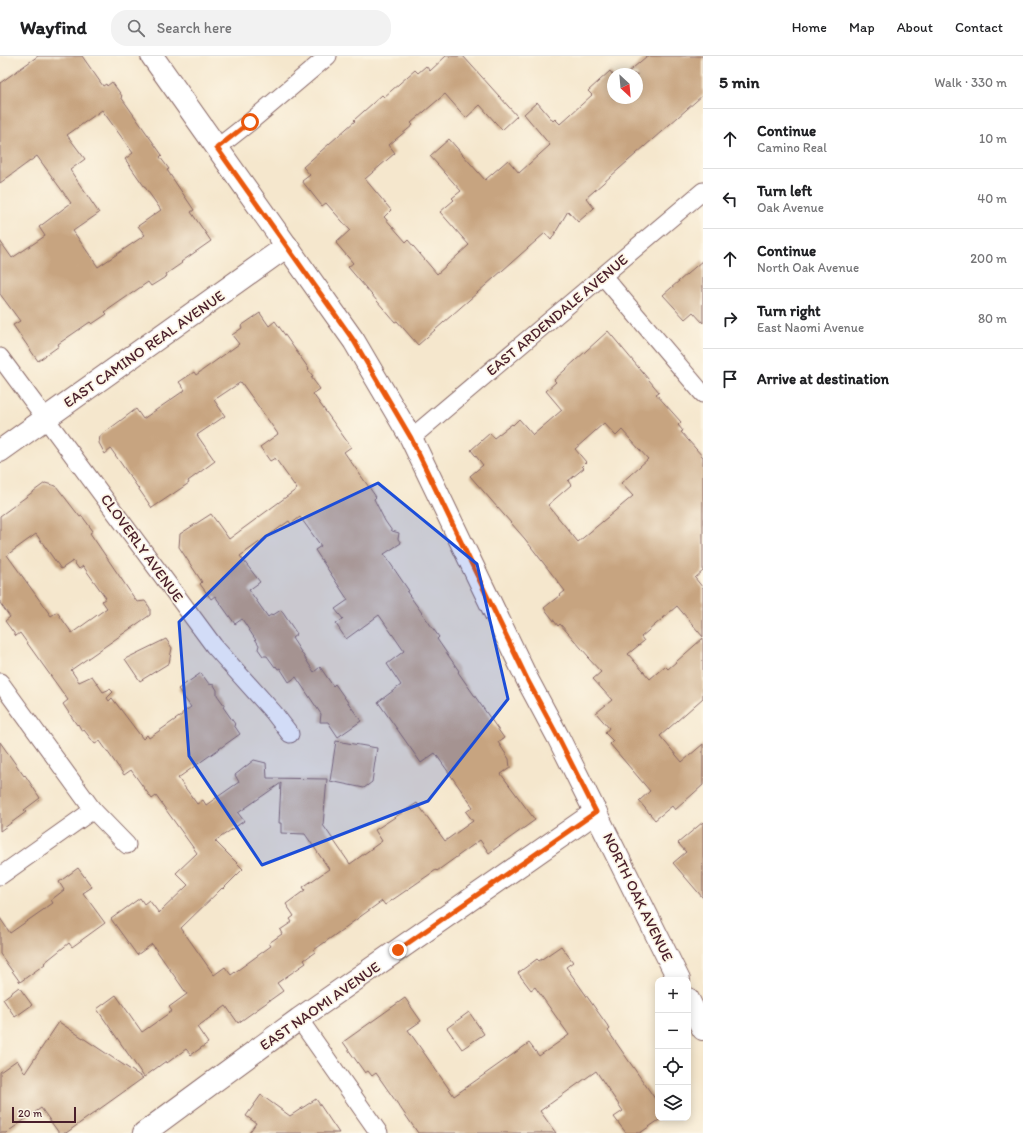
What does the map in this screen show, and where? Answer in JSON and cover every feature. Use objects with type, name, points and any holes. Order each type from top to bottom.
[{"type":"street","name":"NORTH OAK AVENUE","points":[[152,56],[354,341],[411,438],[528,681],[596,812],[678,977]]},
{"type":"street","points":[[217,148],[328,56]]},
{"type":"street","name":"EAST ARDENDALE AVENUE","points":[[411,438],[703,191]]},
{"type":"street","name":"EAST CAMINO REAL AVENUE","points":[[0,451],[287,246]]},
{"type":"street","points":[[603,276],[703,394]]},
{"type":"street","name":"CLOVERLY AVENUE","points":[[0,357],[214,646],[274,713],[290,734]]},
{"type":"street","points":[[0,682],[93,810],[126,845]]},
{"type":"street","points":[[0,876],[93,810]]},
{"type":"street","name":"EAST NAOMI AVENUE","points":[[144,1133],[299,1019],[596,812]]},
{"type":"street","points":[[691,1005],[703,1029]]},
{"type":"street","points":[[299,1019],[379,1133]]},
{"type":"highlighted area","points":[[378,483],[477,564],[508,699],[428,801],[262,865],[189,756],[179,622],[266,536]]},
{"type":"building","points":[[38,56],[82,56],[103,86],[106,84],[107,86],[112,82],[122,96],[121,97],[162,155],[160,157],[169,169],[167,170],[194,210],[191,212],[211,241],[181,262],[182,263],[166,274],[167,276],[151,286],[148,282],[105,312],[107,314],[92,324],[90,322],[58,344],[59,346],[38,361],[13,325],[20,321],[0,294],[0,241],[12,258],[45,236],[39,227],[71,203],[37,156],[0,183],[0,83]],"holes":[[[102,110],[133,153],[125,159],[161,210],[138,226],[145,235],[98,267],[73,231],[99,213],[70,170],[85,159],[67,135]]]},
{"type":"building","points":[[446,56],[463,56],[517,116],[502,130],[480,105],[466,118],[445,94],[411,123],[413,125],[389,145],[395,153],[365,179],[391,210],[384,217],[406,242],[408,240],[437,274],[469,245],[440,212],[454,200],[452,198],[461,191],[430,156],[449,139],[485,180],[508,160],[519,173],[550,145],[524,114],[537,102],[553,121],[555,119],[560,124],[592,95],[588,91],[607,74],[607,104],[643,104],[643,68],[633,68],[647,56],[703,56],[703,95],[586,198],[594,208],[578,222],[568,211],[551,240],[545,233],[418,345],[397,321],[395,322],[348,267],[353,263],[336,243],[350,230],[326,203],[322,206],[302,181],[310,175],[303,167],[382,95],[384,97],[415,70],[418,73],[426,66],[430,71]]},
{"type":"building","points":[[703,260],[703,323],[693,312],[685,319],[663,295]]},
{"type":"building","points":[[260,313],[269,326],[275,321],[309,369],[308,370],[313,376],[311,377],[320,389],[313,394],[351,447],[344,452],[376,497],[374,499],[385,521],[392,531],[399,533],[398,539],[401,543],[384,554],[409,591],[407,592],[439,637],[437,639],[459,671],[458,672],[504,738],[498,742],[509,759],[510,768],[501,774],[535,820],[489,853],[480,840],[437,871],[436,870],[385,905],[382,901],[314,950],[315,952],[304,960],[306,963],[277,983],[283,991],[238,1023],[226,1006],[197,1027],[208,1043],[191,1055],[186,1049],[144,1077],[97,1009],[116,995],[142,1032],[172,1011],[169,1007],[187,994],[152,944],[137,955],[111,919],[140,898],[144,904],[149,900],[159,913],[188,885],[176,873],[197,853],[156,796],[152,799],[131,770],[124,775],[100,741],[95,744],[84,730],[82,731],[78,724],[77,725],[63,704],[68,700],[20,633],[16,636],[5,621],[10,617],[0,603],[0,516],[45,483],[56,486],[93,531],[90,533],[137,602],[145,601],[150,608],[150,615],[71,670],[79,682],[92,676],[103,692],[110,689],[113,692],[107,698],[109,701],[112,698],[143,739],[147,735],[149,738],[191,707],[178,689],[201,673],[209,684],[214,685],[217,690],[217,695],[225,706],[223,707],[240,734],[178,778],[197,804],[203,800],[206,805],[239,782],[235,775],[254,760],[266,763],[267,778],[327,779],[323,825],[350,864],[382,841],[375,830],[417,803],[445,841],[473,821],[466,812],[473,807],[435,753],[421,763],[378,702],[401,685],[387,664],[404,651],[379,615],[346,639],[336,624],[343,619],[335,609],[348,600],[315,550],[321,546],[300,517],[291,524],[289,521],[240,556],[260,582],[249,590],[268,617],[281,610],[297,634],[292,638],[314,672],[320,667],[333,686],[335,684],[361,721],[338,737],[328,722],[320,722],[321,714],[296,677],[289,682],[280,668],[278,669],[276,666],[275,667],[267,656],[263,656],[258,649],[259,645],[242,619],[235,624],[215,596],[211,599],[200,584],[202,582],[179,547],[180,534],[211,514],[229,539],[297,489],[275,458],[270,461],[260,447],[278,434],[241,382],[214,400],[225,416],[197,435],[215,461],[188,481],[189,483],[152,508],[111,449],[105,454],[99,443],[100,436],[136,409],[143,419],[185,390],[179,382],[194,372],[196,375],[239,344],[232,335],[242,328],[241,326]],"holes":[[[36,534],[61,569],[73,561],[79,569],[83,566],[106,598],[102,601],[107,608],[72,633],[57,612],[51,616],[7,555]],[[281,783],[279,823],[281,823],[281,833],[305,834],[329,869],[303,887],[305,890],[286,904],[294,916],[290,919],[292,922],[280,930],[282,934],[269,943],[271,946],[231,975],[225,967],[214,975],[181,928],[243,869],[215,841],[244,821],[238,813]]]},
{"type":"building","points":[[608,331],[659,392],[656,394],[681,422],[678,425],[683,431],[681,432],[703,457],[703,571],[695,578],[703,588],[703,637],[677,606],[641,637],[644,641],[628,654],[650,679],[665,666],[668,669],[703,638],[703,698],[660,736],[682,762],[703,744],[703,785],[675,810],[672,806],[655,820],[639,801],[650,791],[610,744],[613,741],[605,733],[609,728],[596,713],[612,700],[593,679],[601,672],[560,624],[558,626],[544,608],[565,591],[525,539],[470,476],[483,465],[471,450],[490,433],[494,438],[519,419],[533,435],[562,410],[546,391],[556,382],[554,380]],"holes":[[[604,423],[616,436],[622,430],[648,459],[621,483],[633,496],[578,542],[548,505],[571,485],[568,481],[584,468],[582,466],[586,462],[575,449]]]},
{"type":"building","points":[[166,639],[172,648],[169,663],[140,681],[125,659]]},
{"type":"building","points":[[336,741],[377,748],[372,782],[364,788],[330,781]]},
{"type":"building","points":[[0,742],[40,798],[24,810],[26,812],[0,831]]},
{"type":"building","points":[[703,822],[703,898],[673,863],[686,852],[678,843]]},
{"type":"building","points":[[78,868],[92,887],[83,893],[105,923],[72,947],[69,943],[44,963],[45,964],[20,982],[0,954],[0,918],[10,933],[53,903],[51,900],[64,890],[59,882]]},
{"type":"building","points":[[561,946],[573,962],[566,967],[610,1029],[608,1031],[655,1099],[655,1121],[658,1121],[640,1133],[626,1133],[614,1117],[623,1111],[596,1071],[540,1111],[556,1133],[418,1133],[376,1073],[372,1076],[368,1071],[365,1073],[343,1042],[405,998],[421,1021],[408,1030],[454,1096],[529,1043],[539,1056],[569,1035],[535,987],[531,990],[518,973],[537,959],[539,961]]},
{"type":"building","points":[[19,987],[32,1005],[15,1017],[3,999]]},
{"type":"building","points":[[469,1012],[484,1034],[462,1049],[447,1028]]},
{"type":"building","points":[[59,1022],[143,1078],[66,1133],[59,1133],[41,1108],[6,1133],[0,1133],[0,1072],[17,1060],[25,1073]]},
{"type":"building","points":[[261,1095],[290,1116],[316,1099],[339,1133],[249,1133],[256,1123],[246,1116]]},
{"type":"route","points":[[250,122],[217,148],[354,341],[411,438],[528,681],[596,812],[398,950]]}]
